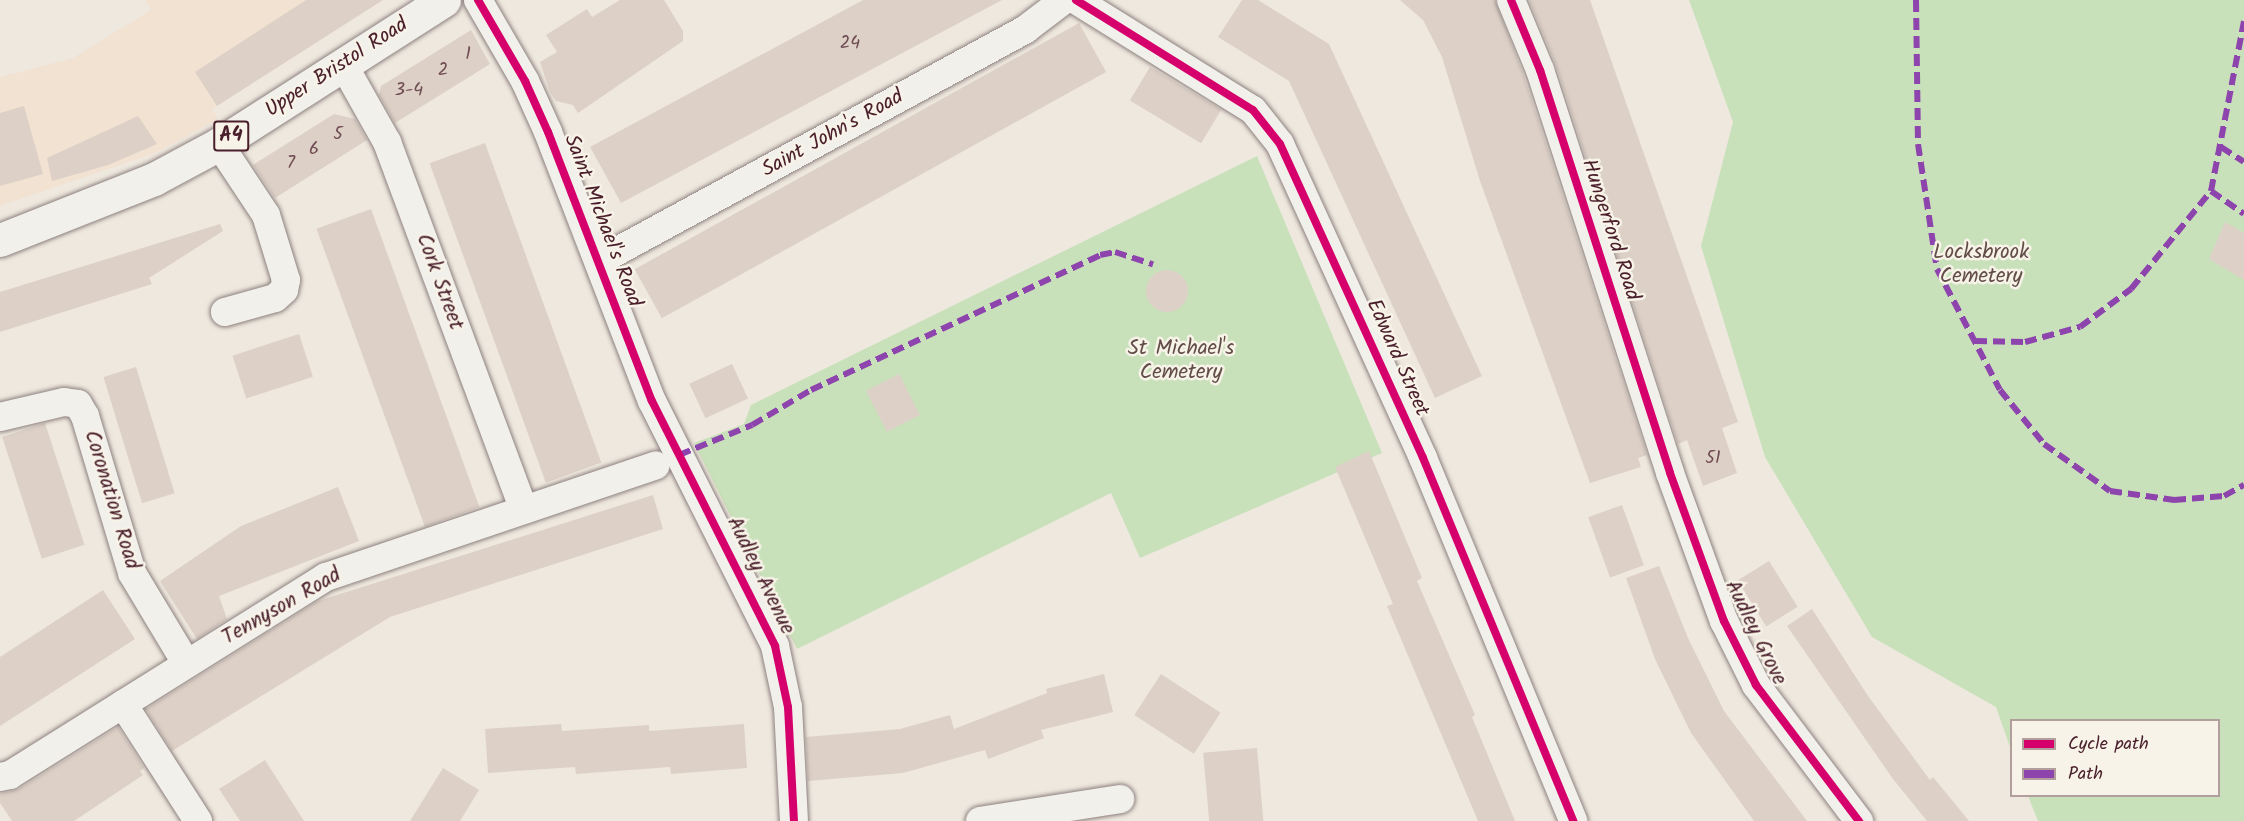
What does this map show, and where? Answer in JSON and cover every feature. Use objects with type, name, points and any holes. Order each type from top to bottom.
[{"type":"main road","name":"Upper Bristol Road","points":[[0,240],[153,179],[219,144],[444,0]]},
{"type":"street","name":"Saint Michael's Road","points":[[478,0],[530,91],[599,261],[652,401],[669,463]]},
{"type":"street","name":"Saint John's Road","points":[[599,261],[1026,29],[1064,0]]},
{"type":"street","name":"Edward Street","points":[[1076,0],[1252,110],[1280,144],[1423,458],[1573,821]]},
{"type":"street","name":"Hungerford Road","points":[[1511,0],[1540,70],[1670,473]]},
{"type":"street","name":"Cork Street","points":[[343,64],[387,142],[523,507]]},
{"type":"street","points":[[219,144],[266,215],[286,280],[284,290],[275,298],[225,312]]},
{"type":"street","name":"Coronation Road","points":[[0,417],[64,402],[78,404],[86,416],[132,573],[186,663]]},
{"type":"street","name":"Tennyson Road","points":[[0,777],[10,775],[326,577],[523,507],[669,463]]},
{"type":"street","name":"Audley Avenue","points":[[669,463],[775,646],[788,707],[794,821]]},
{"type":"street","name":"Audley Grove","points":[[1670,473],[1724,621],[1756,685],[1859,821]]},
{"type":"street","points":[[123,704],[198,821]]},
{"type":"street","points":[[980,821],[1120,799]]},
{"type":"shaded area","points":[[145,0],[383,0],[212,109],[218,119],[155,153],[0,206],[0,77],[73,58],[151,10]]},
{"type":"green space","name":"Locksbrook Cemetery","points":[[1689,0],[2244,0],[2244,821],[2038,821],[2028,797],[2220,797],[2220,719],[2010,719],[2010,747],[1996,707],[1872,637],[1765,457],[1701,246],[1733,122]]},
{"type":"green space","name":"St Michael's Cemetery","points":[[1257,156],[1382,453],[1140,558],[1111,493],[797,649],[694,443],[744,424],[751,405]]},
{"type":"building","points":[[306,0],[383,0],[217,106],[195,72]]},
{"type":"building","points":[[620,0],[664,0],[683,31],[683,41],[578,113],[573,105],[556,101],[550,92],[540,62],[557,52],[546,35],[587,9],[592,17]]},
{"type":"building","points":[[863,0],[1002,0],[621,203],[590,147]]},
{"type":"building","points":[[1242,0],[1258,0],[1329,44],[1482,376],[1435,398],[1289,81],[1218,37]]},
{"type":"building","points":[[1400,0],[1495,0],[1524,76],[1647,455],[1638,458],[1641,467],[1590,483],[1480,181],[1442,57],[1423,20]]},
{"type":"building","points":[[1529,0],[1590,0],[1738,422],[1722,428],[1737,473],[1703,486],[1687,440],[1678,444],[1556,65]]},
{"type":"building","points":[[1079,23],[1106,72],[662,318],[635,269]]},
{"type":"building","points":[[471,30],[490,64],[395,123],[379,95],[381,86]]},
{"type":"building","points":[[1150,67],[1221,110],[1201,143],[1130,100]]},
{"type":"building","points":[[24,106],[43,174],[0,186],[0,113]]},
{"type":"building","points":[[334,114],[355,119],[367,140],[275,198],[253,165]]},
{"type":"building","points":[[138,116],[157,144],[108,165],[52,181],[47,158]]},
{"type":"building","points":[[485,143],[601,462],[546,483],[430,163]]},
{"type":"building","points":[[371,209],[479,507],[425,527],[316,229]]},
{"type":"building","points":[[2225,222],[2244,233],[2244,280],[2209,259]]},
{"type":"building","points":[[220,224],[223,231],[149,278],[152,284],[0,332],[0,292]]},
{"type":"building","points":[[1167,270],[1175,271],[1182,276],[1187,283],[1187,299],[1182,306],[1175,311],[1167,312],[1159,311],[1152,306],[1147,299],[1146,291],[1147,283],[1152,276],[1159,271]]},
{"type":"building","points":[[299,334],[313,377],[246,398],[232,356]]},
{"type":"building","points":[[732,364],[748,398],[705,418],[689,384]]},
{"type":"building","points":[[136,367],[175,493],[142,503],[103,377]]},
{"type":"building","points":[[899,374],[920,415],[887,432],[866,391]]},
{"type":"building","points":[[45,423],[85,545],[42,559],[2,437]]},
{"type":"building","points":[[1369,451],[1422,578],[1417,581],[1475,715],[1472,717],[1515,821],[1478,821],[1387,606],[1393,604],[1335,467]]},
{"type":"building","points":[[338,487],[359,541],[219,596],[227,619],[197,639],[160,581],[241,526]]},
{"type":"building","points":[[653,495],[663,529],[390,617],[172,751],[146,709],[318,601]]},
{"type":"building","points":[[1622,505],[1644,565],[1610,577],[1588,517]]},
{"type":"building","points":[[1769,561],[1798,607],[1766,626],[1738,581]]},
{"type":"building","points":[[1659,566],[1688,638],[1724,711],[1807,821],[1754,821],[1691,733],[1655,659],[1626,578]]},
{"type":"building","points":[[103,590],[135,639],[0,726],[0,657]]},
{"type":"building","points":[[1812,609],[1868,696],[1930,780],[1933,777],[1969,821],[1927,821],[1893,779],[1787,626]]},
{"type":"building","points":[[1104,674],[1113,712],[1041,730],[1044,738],[988,759],[985,750],[903,773],[808,781],[806,737],[900,729],[950,715],[954,729],[1047,693],[1046,689]]},
{"type":"building","points":[[1161,674],[1221,713],[1194,754],[1134,715]]},
{"type":"building","points":[[561,724],[562,731],[649,725],[649,731],[744,724],[747,768],[671,774],[670,767],[576,774],[575,767],[488,773],[485,729]]},
{"type":"building","points":[[118,727],[144,768],[140,771],[143,775],[74,821],[12,821],[0,803],[0,794],[19,789]]},
{"type":"building","points":[[1257,748],[1263,821],[1209,821],[1203,753]]},
{"type":"building","points":[[265,760],[304,821],[240,821],[219,789]]},
{"type":"building","points":[[443,768],[479,790],[460,821],[410,821]]},
{"type":"marked path","points":[[1916,0],[1918,144],[1937,269],[2000,390],[2044,444],[2110,491],[2174,500],[2224,496],[2244,485]]},
{"type":"marked path","points":[[1975,341],[2025,342],[2080,327],[2131,289],[2211,191],[2244,21]]},
{"type":"marked path","points":[[2221,147],[2244,162]]},
{"type":"marked path","points":[[2211,191],[2244,214]]},
{"type":"marked path","points":[[679,455],[752,425],[811,390],[1100,255],[1115,252],[1153,264]]},
{"type":"cycle path","points":[[478,0],[525,81],[548,132],[652,401],[775,646],[788,707],[794,821]]},
{"type":"cycle path","points":[[1076,0],[1253,110],[1280,144],[1423,458],[1573,821]]},
{"type":"cycle path","points":[[1511,0],[1540,70],[1670,473],[1724,621],[1756,685],[1859,821]]}]
